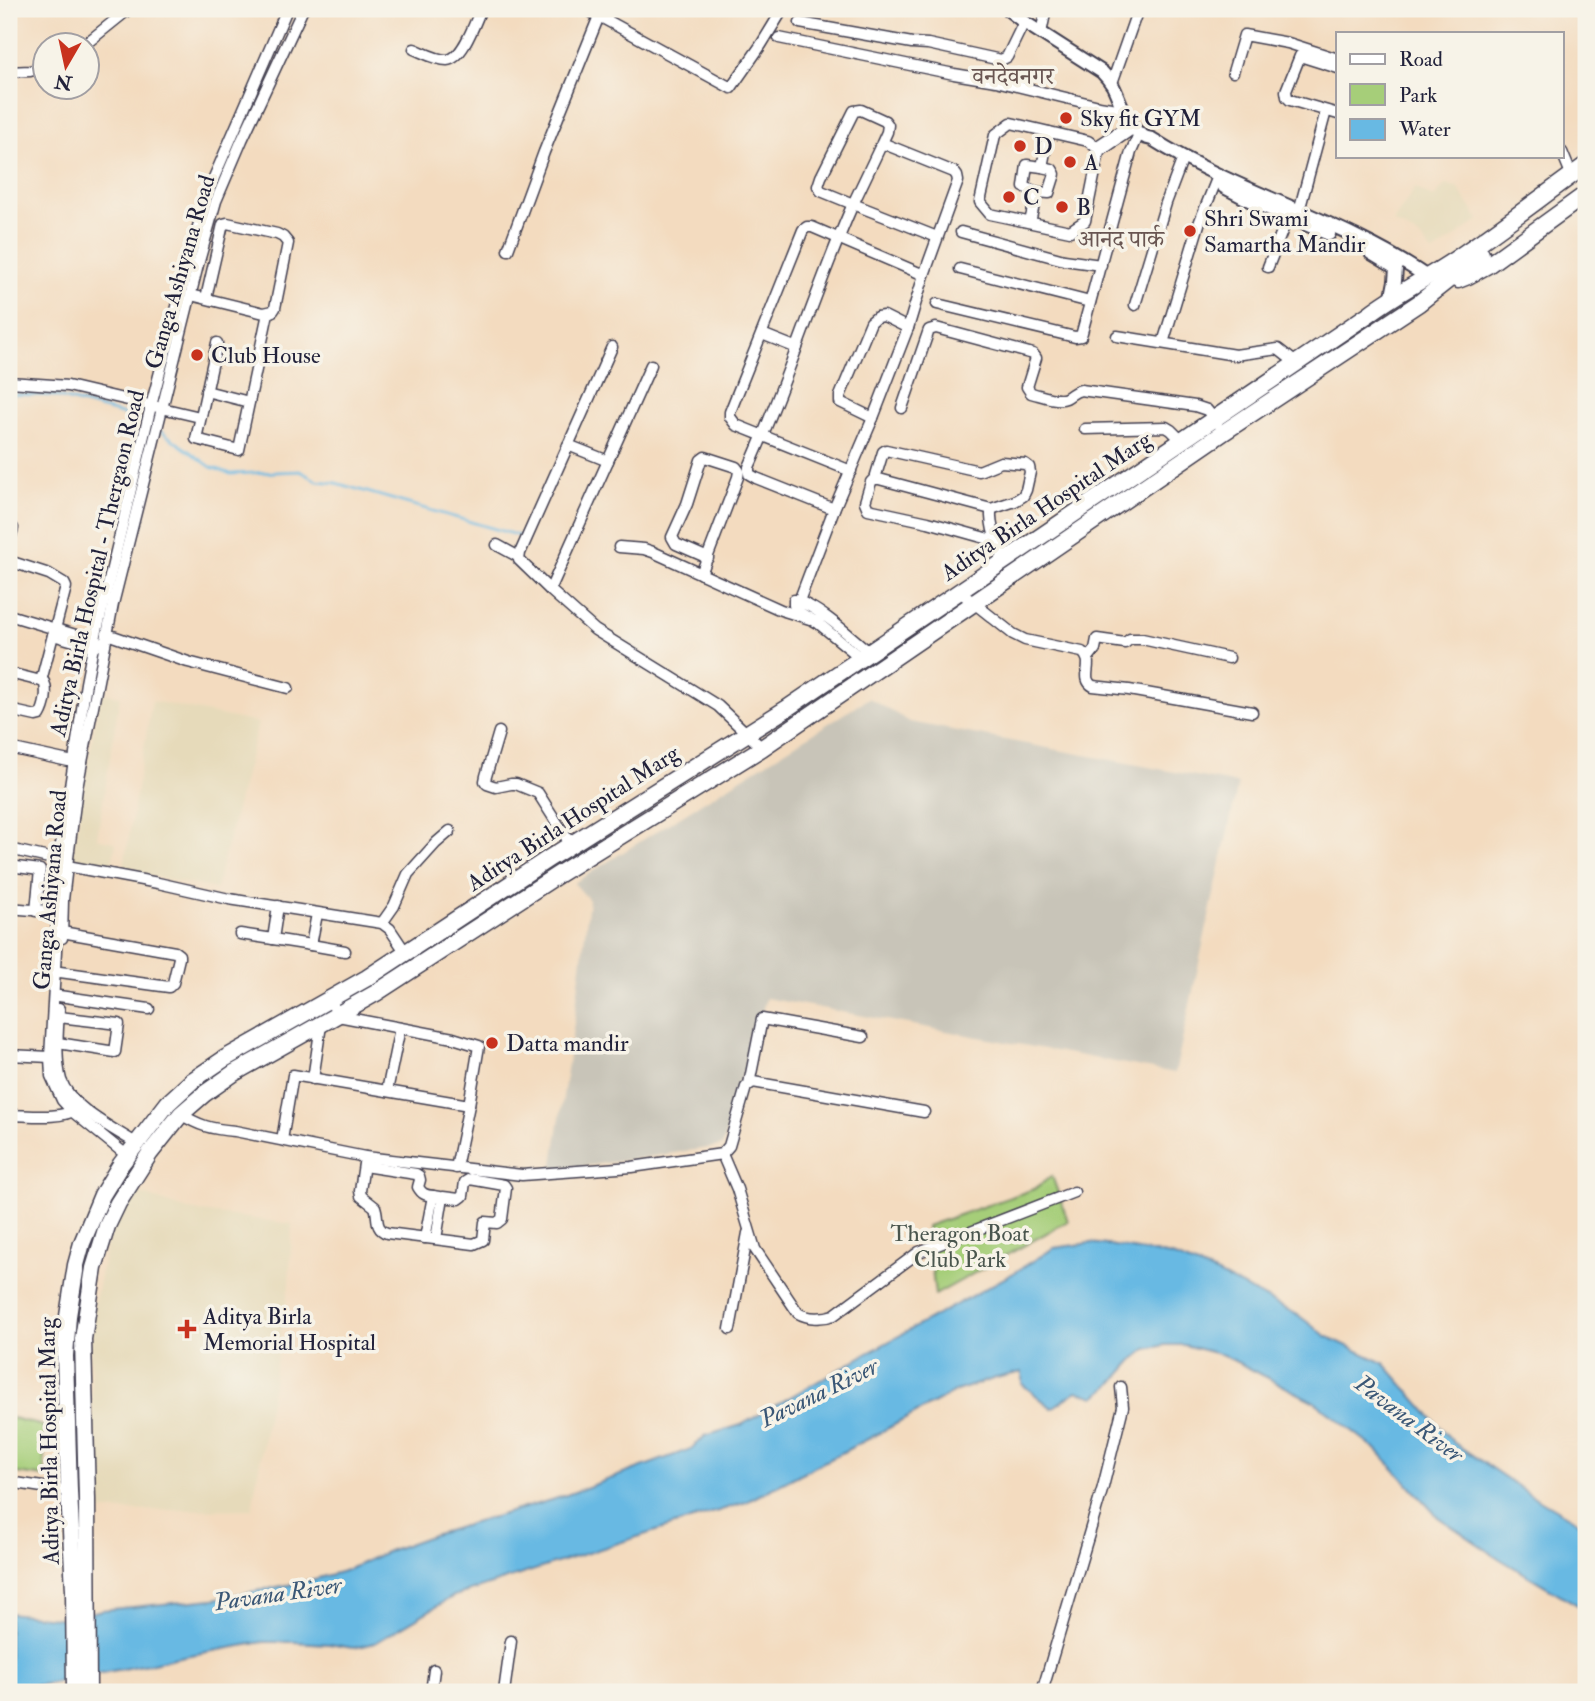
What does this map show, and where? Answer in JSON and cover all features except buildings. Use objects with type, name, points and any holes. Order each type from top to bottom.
[{"type":"main road","points":[[1461,256],[1469,241],[1586,157]]},
{"type":"main road","points":[[1427,282],[1586,165]]},
{"type":"main road","points":[[1427,282],[1586,175]]},
{"type":"main road","points":[[1427,282],[1468,276],[1488,265],[1586,194]]},
{"type":"main road","name":"Aditya Birla Hospital Marg","points":[[80,1583],[69,1491],[65,1338],[82,1242],[115,1172],[139,1155],[204,1094],[233,1073],[338,1016],[762,748],[974,604],[1219,426],[1296,363],[1392,296],[1427,282]]},
{"type":"main road","name":"Aditya Birla Hospital Marg","points":[[80,1583],[86,1440],[83,1339],[94,1268],[107,1226],[149,1126],[168,1103],[193,1080],[224,1059],[406,953],[866,656],[1181,441],[1219,426],[1419,303],[1427,282]]},
{"type":"main road","points":[[660,789],[671,804]]},
{"type":"main road","points":[[548,859],[559,874]]},
{"type":"main road","points":[[75,1692],[80,1583]]},
{"type":"main road","points":[[80,1583],[88,1692]]},
{"type":"street","points":[[101,32],[129,9]]},
{"type":"street","name":"Aditya Birla Hospital - Thergaon Road","points":[[139,1155],[62,1100],[54,1084],[50,1057],[56,912],[73,762],[86,683],[101,643],[151,406],[206,196],[287,9]]},
{"type":"street","name":"Ganga Ashiyana Road","points":[[139,1155],[107,1124],[77,1109],[62,1081],[58,1043],[63,863],[101,643],[216,201],[303,9]]},
{"type":"street","points":[[414,49],[444,60],[452,59],[462,50],[481,9]]},
{"type":"street","points":[[586,9],[731,88],[783,9]]},
{"type":"street","points":[[1041,33],[1046,9]]},
{"type":"street","points":[[1112,83],[1138,9]]},
{"type":"street","points":[[1004,10],[1102,72],[1112,83],[1124,110],[1138,131],[1182,161],[1217,179],[1397,257],[1427,282]]},
{"type":"street","points":[[508,250],[599,16]]},
{"type":"street","points":[[800,23],[928,44],[1001,60],[1007,57],[1024,22]]},
{"type":"street","points":[[1233,72],[1244,35],[1288,43],[1336,58]]},
{"type":"street","points":[[779,38],[954,75],[996,81],[1124,110]]},
{"type":"street","points":[[1336,67],[1300,56],[1286,91],[1290,100],[1336,114]]},
{"type":"street","points":[[9,72],[32,70]]},
{"type":"street","points":[[834,509],[749,474],[749,467],[838,239],[853,204],[887,132],[888,125],[885,121],[861,110],[854,111],[818,186],[821,191],[853,204],[937,237]]},
{"type":"street","points":[[1268,267],[1293,212],[1326,111]]},
{"type":"street","points":[[1011,123],[1088,141],[1096,147],[1138,131],[1099,152],[1085,221],[1070,230],[990,214],[980,202],[995,135],[1011,123]]},
{"type":"street","points":[[937,304],[1078,337],[1083,333],[1138,131]]},
{"type":"street","points":[[1042,167],[1049,132]]},
{"type":"street","points":[[866,656],[818,623],[813,615],[797,611],[794,600],[799,601],[873,418],[908,328],[958,181],[954,172],[882,143]]},
{"type":"street","points":[[1564,157],[1569,169]]},
{"type":"street","points":[[1135,305],[1166,203],[1182,161]]},
{"type":"street","points":[[1030,164],[1052,169],[1055,174],[1049,193],[1037,192],[1026,189],[1023,184],[1027,165],[1030,164]]},
{"type":"street","points":[[1163,343],[1200,221],[1217,179]]},
{"type":"street","points":[[1030,222],[1037,192]]},
{"type":"street","points":[[1293,212],[1427,282]]},
{"type":"street","points":[[206,298],[223,224],[277,234],[288,243],[275,308],[268,313],[239,450],[195,439],[217,343]]},
{"type":"street","points":[[850,471],[736,425],[730,412],[803,230],[807,227],[924,275]]},
{"type":"street","points":[[961,232],[1059,259],[1101,265]]},
{"type":"street","points":[[1392,296],[1396,268]]},
{"type":"street","points":[[960,270],[1090,302]]},
{"type":"street","points":[[191,295],[268,313]]},
{"type":"street","points":[[873,418],[840,402],[840,396],[871,322],[884,316],[908,328]]},
{"type":"street","points":[[902,408],[929,330],[936,328],[1033,354],[1036,358],[1027,387],[1031,393],[1060,399],[1074,391],[1082,390],[1195,406],[1207,410],[1219,426]]},
{"type":"street","points":[[762,334],[797,348]]},
{"type":"street","points":[[1117,336],[1235,355],[1278,349],[1296,363]]},
{"type":"street","points":[[519,556],[612,347]]},
{"type":"street","points":[[550,590],[651,365]]},
{"type":"street","points":[[9,382],[68,386],[200,418]]},
{"type":"street","points":[[206,391],[249,402]]},
{"type":"street","points":[[1085,429],[1166,428],[1181,441]]},
{"type":"street","points":[[569,445],[608,461]]},
{"type":"street","points":[[876,475],[886,450],[979,471],[1001,462],[1025,464],[1030,472],[1023,496],[991,509],[874,479],[871,482],[865,502],[868,509],[996,541]]},
{"type":"street","points":[[701,574],[708,558],[739,471],[736,467],[705,457],[701,460],[673,537],[676,544],[708,558]]},
{"type":"street","points":[[991,509],[990,523],[1006,561]]},
{"type":"street","points":[[9,543],[13,528]]},
{"type":"street","points":[[497,545],[519,556],[522,563],[594,630],[718,706],[762,748]]},
{"type":"street","points":[[619,547],[644,549],[781,610],[813,615]]},
{"type":"street","points":[[9,561],[49,574],[66,587],[41,681]]},
{"type":"street","points":[[960,592],[1013,634],[1082,652],[1088,658]]},
{"type":"street","points":[[9,615],[54,632]]},
{"type":"street","points":[[9,621],[288,688]]},
{"type":"street","points":[[1229,658],[1142,639],[1130,639],[1125,643],[1097,639],[1095,649],[1088,658],[1087,680],[1093,687],[1129,690],[1252,712]]},
{"type":"street","points":[[9,673],[44,682],[46,687],[40,715],[9,710]]},
{"type":"street","points":[[499,732],[486,776],[487,785],[496,787],[511,783],[538,793],[571,845]]},
{"type":"street","points":[[9,748],[73,762]]},
{"type":"street","points":[[382,923],[394,906],[408,874],[450,831]]},
{"type":"street","points":[[9,849],[229,899],[382,923],[390,929],[406,953]]},
{"type":"street","points":[[9,866],[40,870],[36,911]]},
{"type":"street","points":[[273,939],[278,906]]},
{"type":"street","points":[[9,908],[56,912]]},
{"type":"street","points":[[311,945],[317,914]]},
{"type":"street","points":[[60,972],[169,987],[173,983],[179,958],[175,952],[62,932]]},
{"type":"street","points":[[240,934],[345,951]]},
{"type":"street","points":[[59,996],[149,1009]]},
{"type":"street","points":[[330,999],[338,1016],[453,1038],[479,1046],[456,1168]]},
{"type":"street","points":[[58,1043],[115,1052],[119,1024],[59,1017]]},
{"type":"street","points":[[365,1161],[522,1175],[632,1167],[722,1154],[729,1146],[744,1091],[749,1084],[762,1019],[863,1037]]},
{"type":"street","points":[[313,1079],[321,1026]]},
{"type":"street","points":[[387,1091],[400,1028]]},
{"type":"street","points":[[9,1055],[50,1057]]},
{"type":"street","points":[[282,1140],[293,1075],[469,1105]]},
{"type":"street","points":[[749,1084],[924,1112]]},
{"type":"street","points":[[168,1103],[201,1126],[282,1140],[365,1161],[416,1174],[420,1180],[418,1187],[424,1195],[459,1199],[470,1179],[504,1185],[506,1188],[502,1219],[497,1223],[485,1222],[483,1240],[474,1244],[382,1231],[375,1207],[361,1196],[365,1161]]},
{"type":"street","points":[[9,1115],[57,1115],[77,1109]]},
{"type":"street","points":[[107,1124],[136,1131],[149,1126]]},
{"type":"street","points":[[722,1154],[737,1189],[755,1249],[798,1313],[808,1317],[828,1317],[919,1252],[1074,1192]]},
{"type":"street","points":[[431,1238],[438,1196]]},
{"type":"street","points":[[730,1329],[748,1228]]},
{"type":"street","points":[[1042,1692],[1103,1487],[1123,1407],[1121,1387]]},
{"type":"street","points":[[9,1482],[69,1491]]},
{"type":"street","points":[[504,1692],[511,1641]]},
{"type":"street","points":[[431,1692],[434,1670]]},
{"type":"shaded area","points":[[1445,185],[1457,187],[1479,220],[1433,253],[1418,236],[1393,222],[1415,188],[1434,198]]},
{"type":"shaded area","points":[[100,693],[120,696],[97,838],[116,843],[110,871],[71,863]]},
{"type":"shaded area","points":[[869,698],[910,722],[1238,784],[1175,1073],[766,998],[722,1146],[552,1171],[589,900],[574,883]]},
{"type":"shaded area","points":[[152,701],[258,723],[216,889],[123,871]]},
{"type":"shaded area","name":"Aditya Birla Memorial Hospital","points":[[135,1192],[188,1210],[292,1224],[289,1285],[252,1509],[102,1511],[93,1424],[90,1352],[94,1305],[108,1239],[120,1213]]},
{"type":"green space","name":"Theragon Boat Club Park","points":[[1052,1176],[1068,1221],[935,1295],[927,1226],[1034,1189]]},
{"type":"green space","points":[[9,1417],[43,1426],[45,1477],[9,1472]]},
{"type":"water","name":"Pavana River","points":[[1090,1243],[1172,1256],[1218,1274],[1298,1315],[1326,1336],[1384,1363],[1453,1442],[1531,1495],[1586,1527],[1586,1610],[1500,1559],[1438,1517],[1377,1450],[1315,1402],[1223,1355],[1184,1345],[1165,1345],[1147,1349],[1095,1397],[1077,1391],[1052,1408],[1022,1384],[1022,1372],[956,1391],[746,1502],[454,1596],[375,1643],[353,1648],[329,1644],[263,1642],[40,1685],[9,1685],[9,1613],[65,1619],[102,1610],[213,1599],[304,1582],[347,1570],[388,1551],[433,1535],[561,1497],[691,1449],[705,1436],[741,1425],[1054,1248]]},
{"type":"waterway","points":[[9,394],[54,396],[142,421]]},
{"type":"waterway","points":[[161,431],[211,467],[231,474],[300,471],[318,481],[336,483],[523,537]]},
{"type":"place","name":"Sky fit GYM","points":[[1066,118]]},
{"type":"place","name":"D","points":[[1020,146]]},
{"type":"place","name":"A","points":[[1070,162]]},
{"type":"place","name":"C","points":[[1009,197]]},
{"type":"place","name":"B","points":[[1062,207]]},
{"type":"place","name":"Shri Swami Samartha Mandir","points":[[1190,231]]},
{"type":"place","name":"Club House","points":[[197,355]]},
{"type":"place","name":"Datta mandir","points":[[492,1043]]},
{"type":"place","name":"Aditya Birla Memorial Hospital","points":[[187,1329]]},
{"type":"district","name":"वनदेवनगर","points":[[1013,76]]},
{"type":"district","name":"आनंद पार्क","points":[[1121,239]]}]
